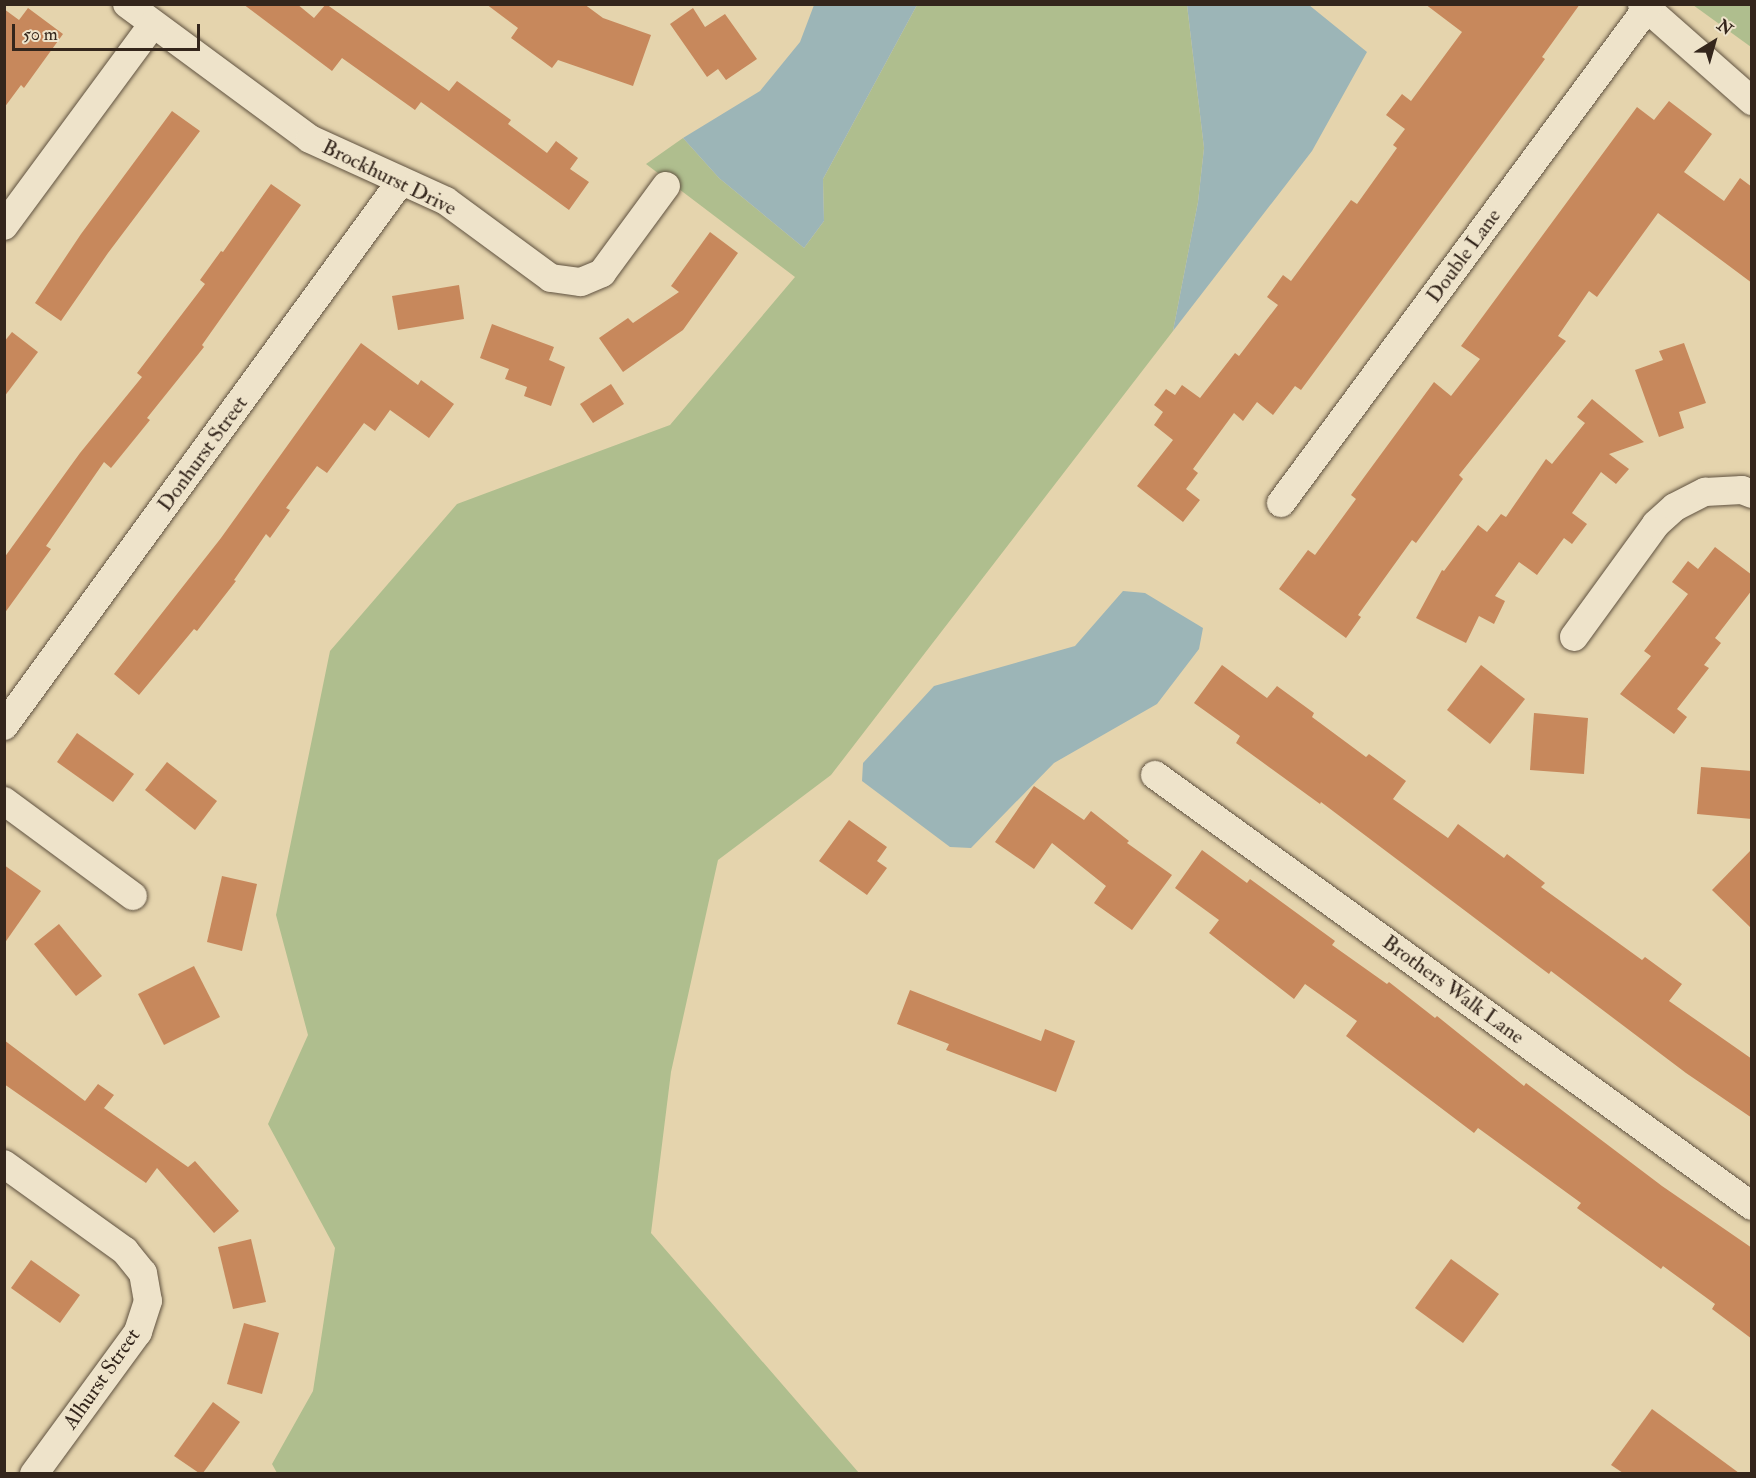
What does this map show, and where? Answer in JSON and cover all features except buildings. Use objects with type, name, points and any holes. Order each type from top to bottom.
[{"type":"street","name":"Brockhurst Drive","points":[[127,4],[310,139],[446,201],[551,278],[581,282],[602,273],[666,186]]},
{"type":"street","points":[[1645,6],[1752,101]]},
{"type":"street","name":"Double Lane","points":[[1281,503],[1645,6]]},
{"type":"street","points":[[4,226],[153,24]]},
{"type":"street","name":"Donhurst Street","points":[[4,726],[401,181]]},
{"type":"street","points":[[1574,637],[1656,524],[1675,507],[1706,492],[1742,490],[1752,494]]},
{"type":"street","name":"Brothers Walk Lane","points":[[1155,775],[1752,1206]]},
{"type":"street","points":[[4,801],[133,896]]},
{"type":"street","name":"Alhurst Street","points":[[4,1164],[125,1251],[143,1273],[148,1301],[138,1332],[34,1473]]},
{"type":"green space","points":[[917,5],[1187,5],[1204,148],[1198,202],[1173,331],[831,775],[718,860],[671,1072],[651,1233],[859,1473],[277,1473],[272,1464],[313,1391],[335,1248],[268,1124],[308,1035],[276,915],[330,651],[457,504],[670,425],[795,277],[646,164],[683,138],[719,178],[804,248],[824,221],[823,179]]},
{"type":"green space","points":[[1693,5],[1751,5],[1751,47]]},
{"type":"water","points":[[814,5],[917,5],[823,179],[824,221],[804,248],[719,178],[683,138],[760,91],[800,42]]},
{"type":"water","points":[[1187,5],[1309,5],[1367,52],[1312,151],[1173,331],[1198,202],[1204,148]]},
{"type":"water","points":[[1123,591],[1145,593],[1203,628],[1199,649],[1157,704],[1054,763],[971,848],[950,847],[862,781],[863,763],[934,686],[1075,646]]}]
